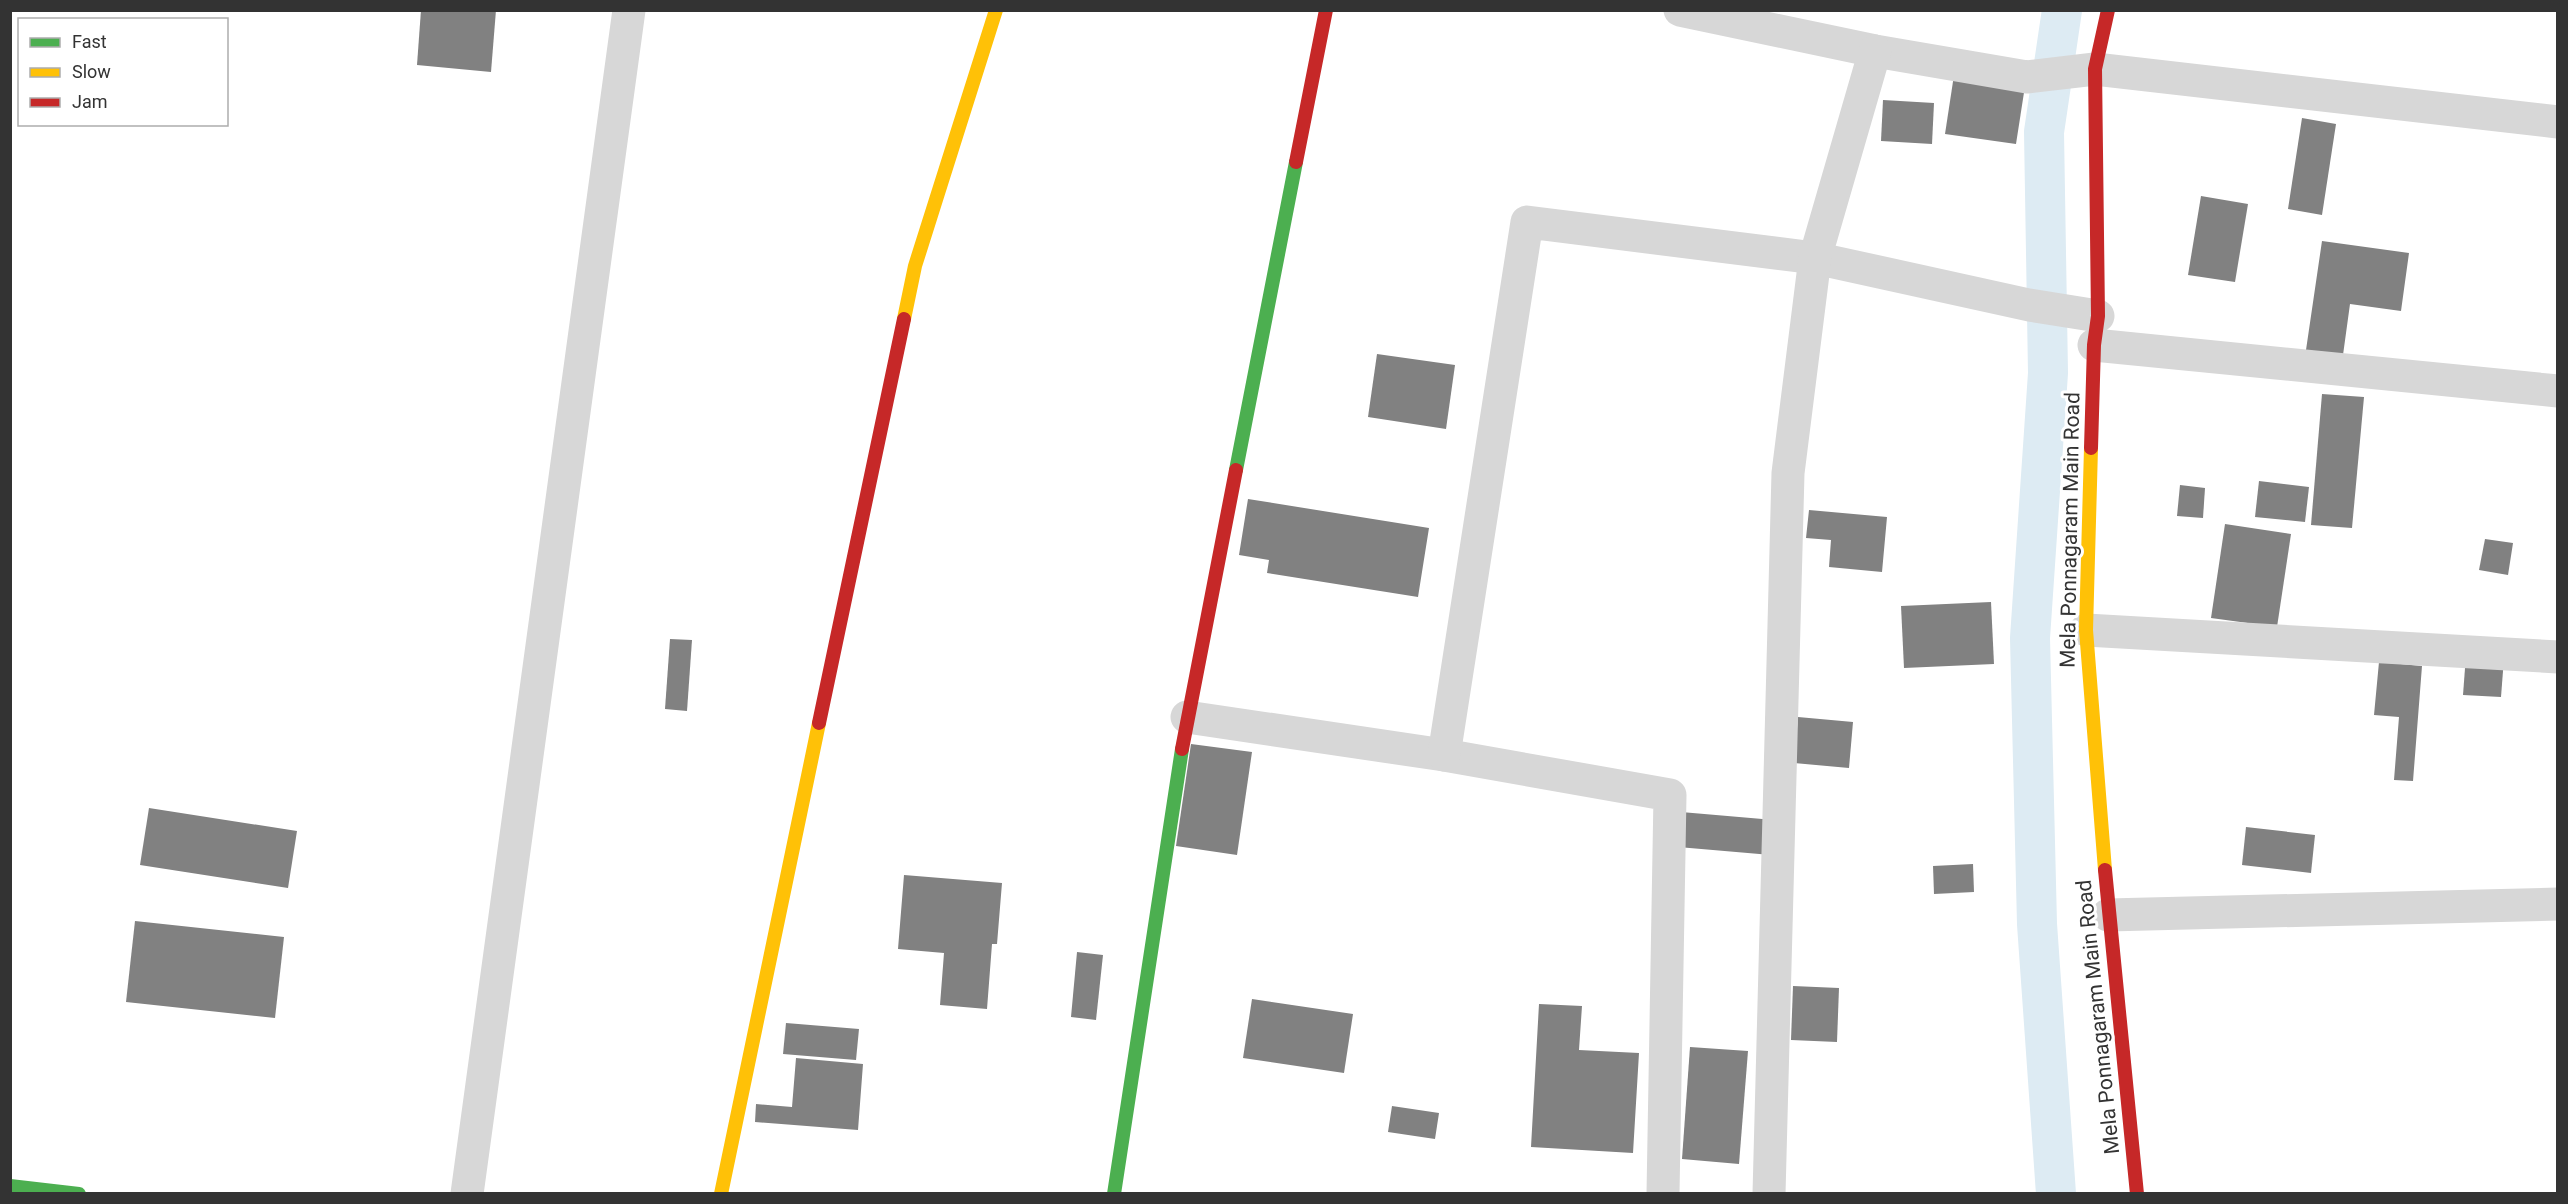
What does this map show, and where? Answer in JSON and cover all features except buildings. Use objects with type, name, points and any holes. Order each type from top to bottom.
[{"type":"street","points":[[467,1194],[629,10]]},
{"type":"street","points":[[721,1194],[915,266],[996,10]]},
{"type":"street","points":[[1114,1194],[1187,717],[1326,10]]},
{"type":"street","points":[[1680,10],[1875,51],[2027,77],[2085,70],[2558,123]]},
{"type":"street","name":"Mela Ponnagaram Main Road","points":[[2108,10],[2085,70],[2089,324],[2086,630],[2108,915],[2137,1194]]},
{"type":"street","points":[[1769,1194],[1788,473],[1815,258],[1875,51]]},
{"type":"street","points":[[1444,755],[1527,222],[1815,258],[2028,305],[2089,324],[2558,391]]},
{"type":"street","points":[[2086,630],[2558,657]]},
{"type":"street","points":[[1187,717],[1444,755],[1670,795],[1663,1194]]},
{"type":"street","points":[[2108,915],[2558,904]]},
{"type":"street","points":[[10,1186],[80,1194]]},
{"type":"waterway","points":[[2056,1194],[2037,924],[2030,638],[2048,373],[2044,132],[2062,10]]},
{"type":"traffic: fast","points":[[1236,470],[1296,162]]},
{"type":"traffic: fast","points":[[1114,1194],[1182,749]]},
{"type":"traffic: fast","points":[[10,1186],[79,1194]]},
{"type":"traffic: slow","points":[[904,319],[915,266],[996,10]]},
{"type":"traffic: slow","points":[[2091,448],[2086,630],[2105,870]]},
{"type":"traffic: slow","points":[[721,1194],[819,723]]},
{"type":"traffic: jam","points":[[1296,162],[1326,10]]},
{"type":"traffic: jam","points":[[2091,448],[2094,345],[2098,316],[2095,69],[2108,10]]},
{"type":"traffic: jam","points":[[819,723],[904,319]]},
{"type":"traffic: jam","points":[[1182,749],[1236,470]]},
{"type":"traffic: jam","points":[[2105,870],[2137,1194]]}]
